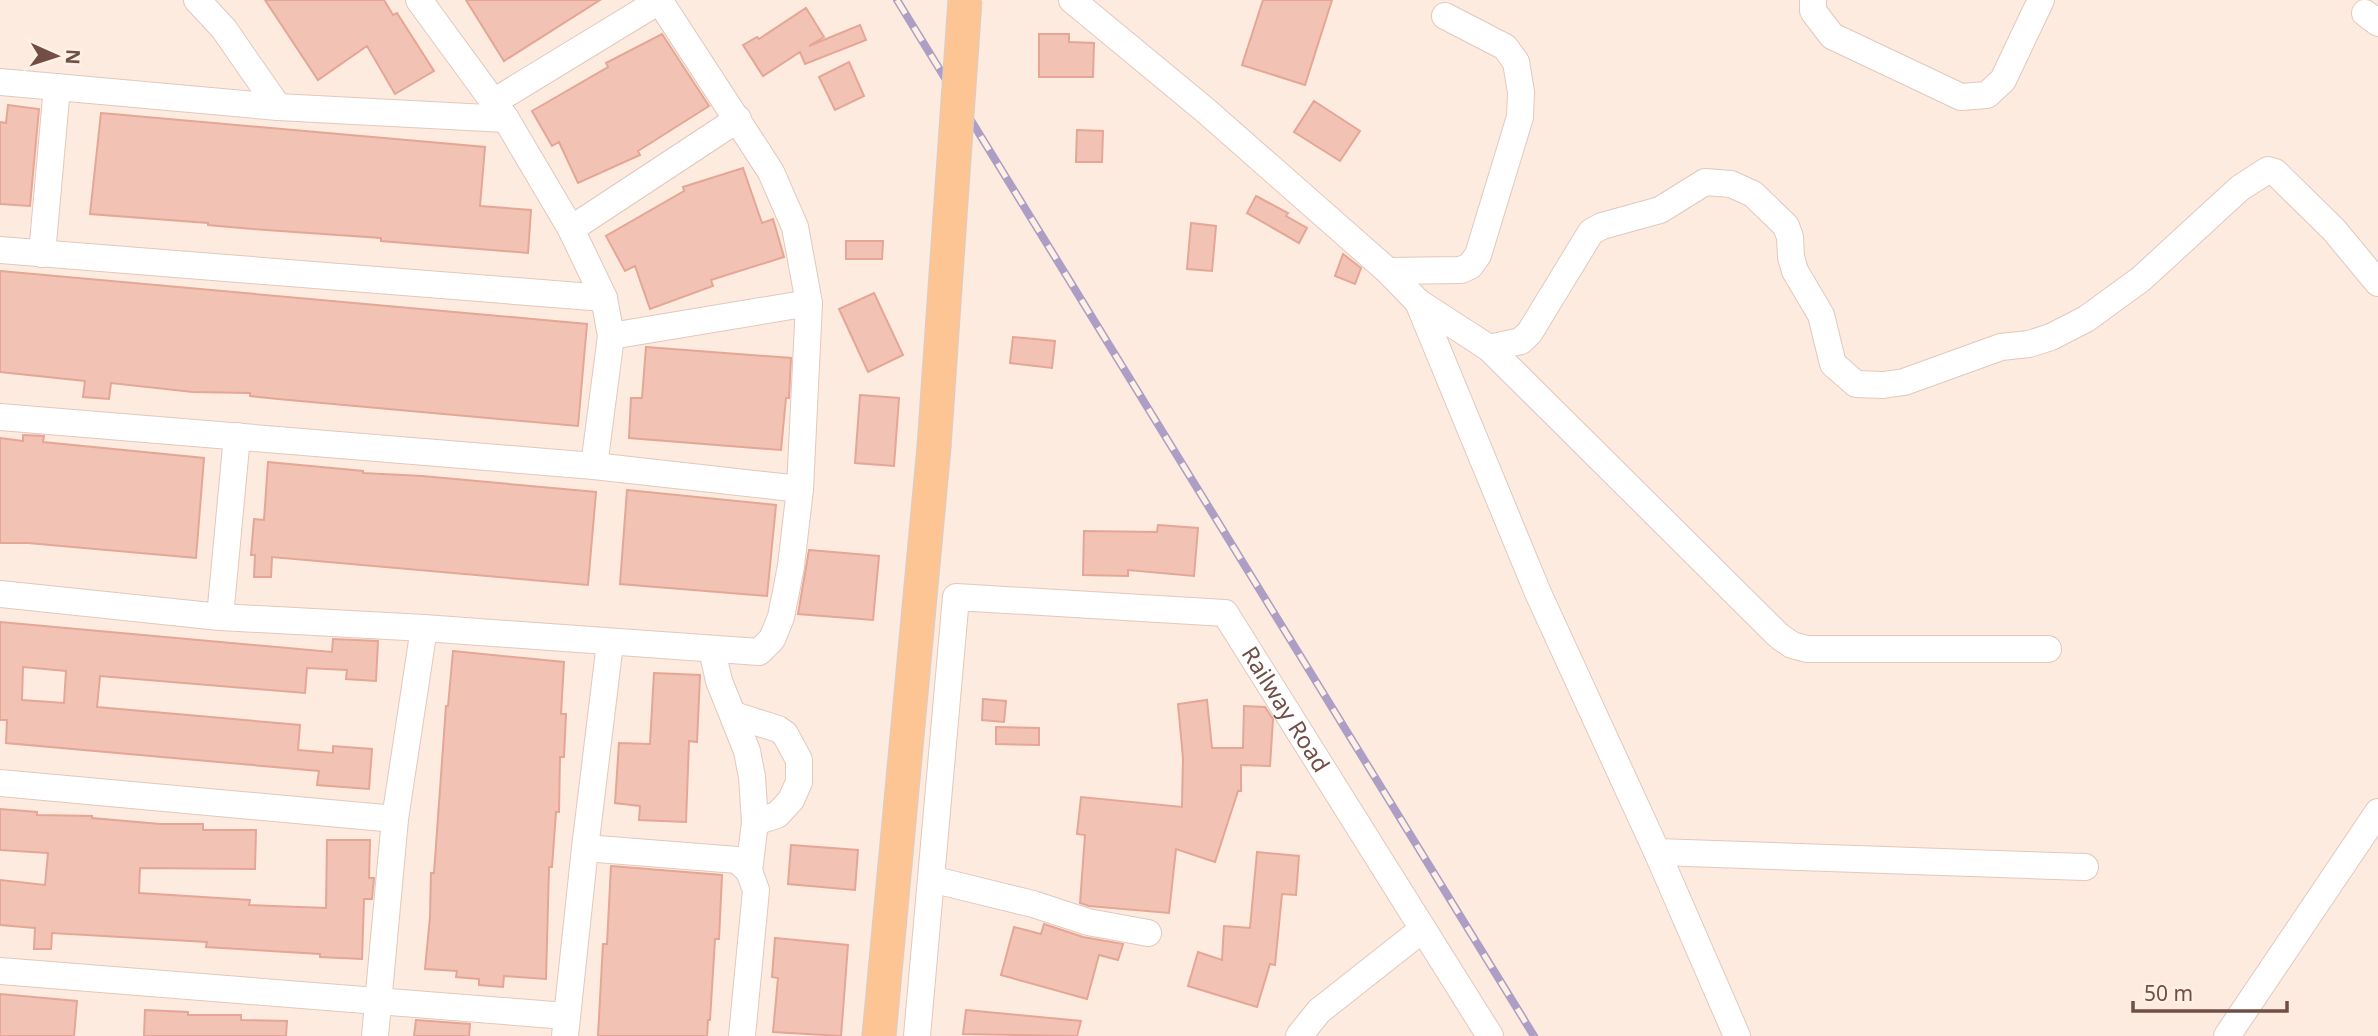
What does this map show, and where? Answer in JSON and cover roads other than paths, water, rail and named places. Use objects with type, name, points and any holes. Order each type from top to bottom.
[{"type":"main road","points":[[878,1036],[933,447],[965,0]]},
{"type":"street","points":[[197,0],[224,29],[278,107]]},
{"type":"street","points":[[419,0],[500,110],[571,229],[604,298],[611,336],[594,467]]},
{"type":"street","points":[[0,82],[278,107],[500,110],[659,0],[771,172],[795,227],[809,303],[800,489],[791,566],[781,617],[772,639],[759,652],[424,628],[220,617],[0,594]]},
{"type":"street","points":[[1072,0],[1205,110],[1388,271],[1418,302],[1489,348],[1779,636],[1792,645],[1807,649],[2048,649]]},
{"type":"street","points":[[1813,0],[1813,11],[1832,36],[1961,97],[1987,95],[2003,80],[2041,0]]},
{"type":"street","points":[[1388,271],[1461,270],[1470,266],[1478,255],[1520,117],[1521,92],[1516,62],[1505,47],[1445,16]]},
{"type":"street","points":[[42,254],[57,87]]},
{"type":"street","points":[[571,229],[738,119]]},
{"type":"street","points":[[1489,348],[1521,341],[1530,332],[1591,232],[1602,226],[1660,210],[1705,182],[1731,184],[1753,194],[1786,226],[1794,271],[1821,315],[1833,364],[1856,384],[1883,385],[1904,382],[2001,347],[2029,344],[2051,337],[2075,325],[2141,279],[2241,188],[2268,170],[2274,172],[2334,230],[2378,283]]},
{"type":"street","points":[[0,250],[604,298]]},
{"type":"street","points":[[1418,302],[1538,593],[1657,852],[1737,1036]]},
{"type":"street","points":[[611,336],[809,303]]},
{"type":"street","points":[[0,417],[594,467],[800,489]]},
{"type":"street","points":[[220,617],[237,436]]},
{"type":"street","name":"Railway Road","points":[[931,880],[956,597],[1225,613],[1490,1036]]},
{"type":"street","points":[[375,1036],[395,819],[424,628]]},
{"type":"street","points":[[0,971],[378,1002],[566,1026],[584,848],[610,643]]},
{"type":"street","points":[[712,650],[719,681],[747,751],[752,777],[755,822],[749,871],[756,890],[742,1036]]},
{"type":"street","points":[[734,715],[778,729],[785,734],[799,760],[799,782],[785,808],[777,815],[755,822]]},
{"type":"street","points":[[0,783],[395,819]]},
{"type":"street","points":[[2227,1036],[2378,812]]},
{"type":"street","points":[[584,848],[737,860],[749,871]]},
{"type":"street","points":[[1657,852],[2085,867]]},
{"type":"street","points":[[917,1036],[931,880],[1033,904],[1088,922],[1148,933]]},
{"type":"street","points":[[1299,1036],[1319,1011],[1423,929]]},
{"type":"railway","points":[[897,0],[1534,1036]]}]
